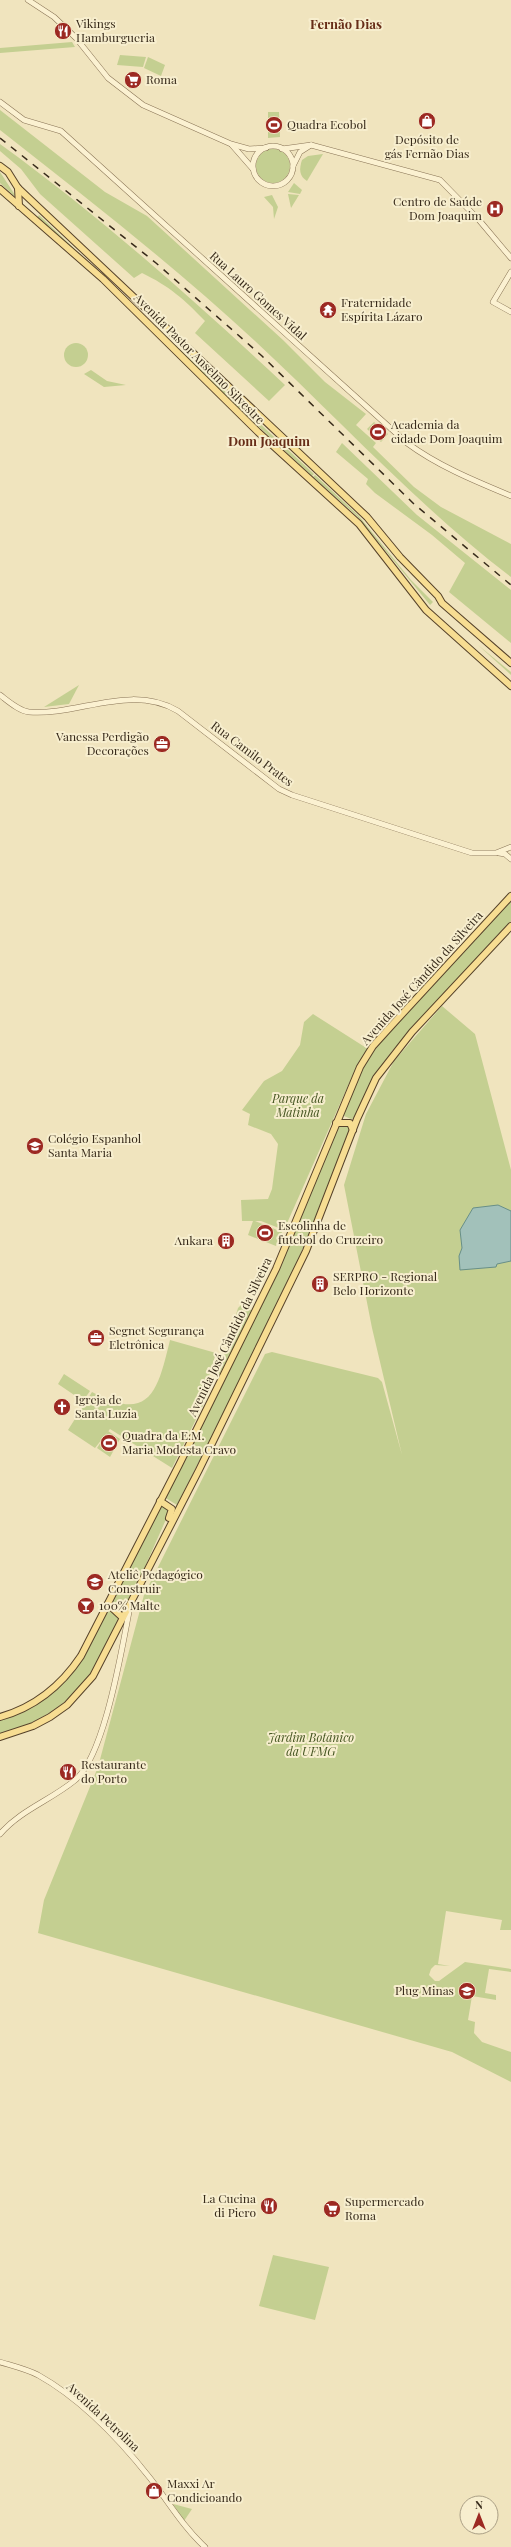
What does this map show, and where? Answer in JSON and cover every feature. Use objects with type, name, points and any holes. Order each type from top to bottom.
[{"type":"main road","name":"Avenida Pastor Anselmo Silvestre","points":[[0,166],[8,172],[18,188],[135,296],[252,411],[330,480],[367,517],[400,557],[438,596],[442,603],[511,663]]},
{"type":"main road","points":[[18,188],[19,206]]},
{"type":"main road","name":"Avenida Pastor Anselmo Silvestre","points":[[0,189],[103,279],[258,432],[359,524],[426,610],[511,686]]},
{"type":"main road","name":"Avenida José Cândido da Silveira","points":[[0,1717],[21,1710],[55,1689],[81,1656],[276,1269],[355,1076],[373,1046],[510,896]]},
{"type":"main road","points":[[0,1737],[33,1726],[67,1705],[93,1676],[162,1538],[199,1470],[306,1251],[357,1119],[372,1085],[390,1058],[511,926]]},
{"type":"main road","points":[[341,1112],[344,1118],[352,1121],[357,1119]]},
{"type":"main road","points":[[336,1123],[350,1123],[353,1130]]},
{"type":"main road","points":[[160,1501],[172,1510],[163,1530],[162,1538]]},
{"type":"main road","points":[[108,1604],[122,1617]]},
{"type":"street","points":[[28,0],[54,17],[76,38],[101,71],[123,91],[143,105],[231,144],[249,149],[282,149],[311,145],[440,180],[479,220],[511,258]]},
{"type":"street","name":"Rua Lauro Gomes Vidal","points":[[0,102],[24,120],[61,132],[407,443],[423,455],[454,471],[511,496]]},
{"type":"street","points":[[231,144],[253,170],[261,183],[272,186],[286,181],[298,154],[311,145]]},
{"type":"street","points":[[253,170],[257,154],[266,148]]},
{"type":"street","points":[[282,149],[290,157],[292,167]]},
{"type":"street","points":[[511,272],[493,302],[511,312]]},
{"type":"street","name":"Rua Camilo Prates","points":[[0,696],[28,712],[120,701],[160,702],[188,718],[274,785],[292,795],[472,854],[496,853],[511,847]]},
{"type":"street","points":[[496,853],[505,854],[511,859]]},
{"type":"street","points":[[0,1834],[21,1813],[75,1781],[82,1771],[101,1736],[132,1600]]},
{"type":"street","points":[[122,1617],[125,1631]]},
{"type":"street","name":"Avenida Petrolina","points":[[0,2362],[36,2374],[72,2399],[118,2442],[150,2478],[184,2526],[205,2547]]},
{"type":"green space","points":[[72,42],[75,47],[0,53],[0,48]]},
{"type":"green space","points":[[120,55],[146,57],[143,67],[117,65]]},
{"type":"green space","points":[[148,57],[165,65],[161,76],[144,68]]},
{"type":"green space","points":[[0,110],[105,192],[147,216],[283,340],[325,382],[366,414],[356,425],[376,443],[373,447],[414,487],[441,507],[511,544],[511,577],[444,522],[287,371],[224,313],[130,233],[0,130]]},
{"type":"green space","name":"Quadra Ecobol","points":[[268,112],[279,112],[280,137],[268,138]]},
{"type":"green space","points":[[0,144],[111,230],[285,385],[269,401],[195,333],[205,321],[190,306],[168,288],[142,273],[134,278],[40,194],[21,169],[0,151]]},
{"type":"green space","points":[[270,149],[276,149],[280,150],[287,156],[290,166],[289,173],[283,180],[276,183],[270,183],[266,182],[259,176],[256,169],[256,163],[257,159],[263,152]]},
{"type":"green space","points":[[323,154],[307,181],[304,179],[300,172],[302,160],[308,156]]},
{"type":"green space","points":[[0,172],[15,195],[14,196],[0,183]]},
{"type":"green space","points":[[294,183],[302,190],[300,194],[288,192]]},
{"type":"green space","points":[[288,194],[299,195],[291,208]]},
{"type":"green space","points":[[272,195],[278,207],[274,219],[273,207],[264,197]]},
{"type":"green space","points":[[39,215],[169,339],[167,341],[37,218]]},
{"type":"green space","points":[[76,343],[81,344],[87,350],[87,360],[81,366],[76,367],[71,366],[65,360],[64,355],[65,350],[71,344]]},
{"type":"green space","points":[[175,345],[314,474],[312,476],[173,347]]},
{"type":"green space","points":[[91,370],[107,381],[126,385],[104,387],[84,374]]},
{"type":"green space","name":"Academia da cidade Dom Joaquim","points":[[374,422],[388,434],[381,442],[367,429]]},
{"type":"green space","points":[[342,443],[417,515],[511,590],[511,643],[449,592],[465,563],[432,535],[375,493],[366,484],[368,479],[336,452]]},
{"type":"green space","points":[[315,475],[358,515],[411,580],[433,602],[430,605],[357,516],[313,477]]},
{"type":"green space","points":[[478,645],[511,672],[511,675]]},
{"type":"green space","points":[[79,685],[69,704],[44,707]]},
{"type":"green space","points":[[511,900],[511,921],[392,1051],[369,1085],[356,1118],[351,1119],[344,1116],[342,1112],[358,1075],[375,1048]]},
{"type":"green space","name":"Jardim Botânico da UFMG","points":[[442,1006],[475,1034],[511,1170],[511,1930],[500,1930],[502,1920],[446,1911],[438,1964],[450,1966],[435,1965],[431,1969],[429,1975],[435,1981],[439,1981],[465,1962],[511,1969],[511,1972],[489,1969],[485,1993],[496,1995],[496,2000],[472,1996],[468,2020],[475,2022],[474,2033],[482,2042],[511,2052],[511,2082],[452,2052],[38,1933],[44,1900],[98,1767],[144,1595],[265,1354],[272,1352],[378,1378],[382,1382],[402,1455],[372,1328],[344,1185],[366,1114],[394,1061]]},
{"type":"green space","name":"Parque da Matinha","points":[[313,1014],[368,1049],[355,1070],[284,1230],[261,1221],[255,1221],[282,1232],[276,1246],[248,1235],[253,1221],[242,1221],[241,1200],[268,1199],[272,1189],[278,1144],[271,1134],[248,1125],[250,1114],[242,1110],[264,1081],[282,1071],[300,1045],[304,1022]]},
{"type":"green space","points":[[337,1124],[349,1125],[351,1129],[289,1282],[177,1505],[164,1497],[275,1279]]},
{"type":"green space","points":[[241,1305],[253,1311],[217,1379],[238,1308]]},
{"type":"green space","points":[[170,1340],[216,1353],[209,1376],[212,1387],[172,1468],[110,1429],[95,1448],[68,1430],[92,1392],[112,1401],[127,1404],[139,1403],[149,1396],[156,1386],[161,1373]]},
{"type":"green space","points":[[64,1374],[90,1391],[83,1401],[58,1384]]},
{"type":"green space","name":"Quadra da E.M. Maria Modesta Cravo","points":[[108,1431],[120,1439],[110,1457],[97,1448]]},
{"type":"green space","points":[[162,1505],[168,1508],[169,1513],[131,1597],[125,1609],[121,1610],[110,1603],[159,1507]]},
{"type":"green space","points":[[109,1611],[115,1613],[119,1619],[99,1661],[82,1685],[73,1695],[51,1712],[26,1725],[0,1734],[0,1720],[27,1709],[39,1702],[71,1675],[87,1651],[99,1625]]},
{"type":"green space","points":[[273,2255],[329,2267],[315,2320],[259,2306]]},
{"type":"green space","points":[[173,2504],[192,2509],[184,2521]]},
{"type":"water","points":[[498,1205],[511,1211],[511,1261],[497,1264],[496,1267],[460,1270],[459,1256],[462,1248],[460,1230],[473,1208]]},
{"type":"railway","points":[[0,138],[156,263],[262,356],[414,504],[511,585]]},
{"type":"place","name":"Vikings Hamburgueria","points":[[63,31]]},
{"type":"place","name":"Roma","points":[[133,80]]},
{"type":"place","name":"Depósito de gás Fernão Dias","points":[[427,121]]},
{"type":"place","name":"Quadra Ecobol","points":[[274,125]]},
{"type":"place","name":"Centro de Saúde Dom Joaquim","points":[[495,209]]},
{"type":"place","name":"Fraternidade Espírita Lázaro","points":[[328,310]]},
{"type":"place","name":"Academia da cidade Dom Joaquim","points":[[378,432]]},
{"type":"place","name":"Vanessa Perdigão Decorações","points":[[162,744]]},
{"type":"place","name":"Colégio Espanhol Santa Maria","points":[[35,1146]]},
{"type":"place","name":"Escolinha de futebol do Cruzeiro","points":[[265,1233]]},
{"type":"place","name":"Ankara","points":[[226,1241]]},
{"type":"place","name":"SERPRO - Regional Belo Horizonte","points":[[320,1284]]},
{"type":"place","name":"Segnet Segurança Eletrônica","points":[[96,1338]]},
{"type":"place","name":"Igreja de Santa Luzia","points":[[62,1407]]},
{"type":"place","name":"Quadra da E.M. Maria Modesta Cravo","points":[[109,1443]]},
{"type":"place","name":"Ateliê Pedagógico Construir","points":[[95,1582]]},
{"type":"place","name":"100% Malte","points":[[86,1606]]},
{"type":"place","name":"Restaurante do Porto","points":[[68,1772]]},
{"type":"place","name":"Plug Minas","points":[[467,1991]]},
{"type":"place","name":"La Cucina di Piero","points":[[269,2206]]},
{"type":"place","name":"Supermercado Roma","points":[[332,2209]]},
{"type":"place","name":"Maxxi Ar Condicioando","points":[[154,2491]]},
{"type":"district","name":"Fernão Dias","points":[[346,24]]},
{"type":"district","name":"Dom Joaquim","points":[[269,441]]}]
